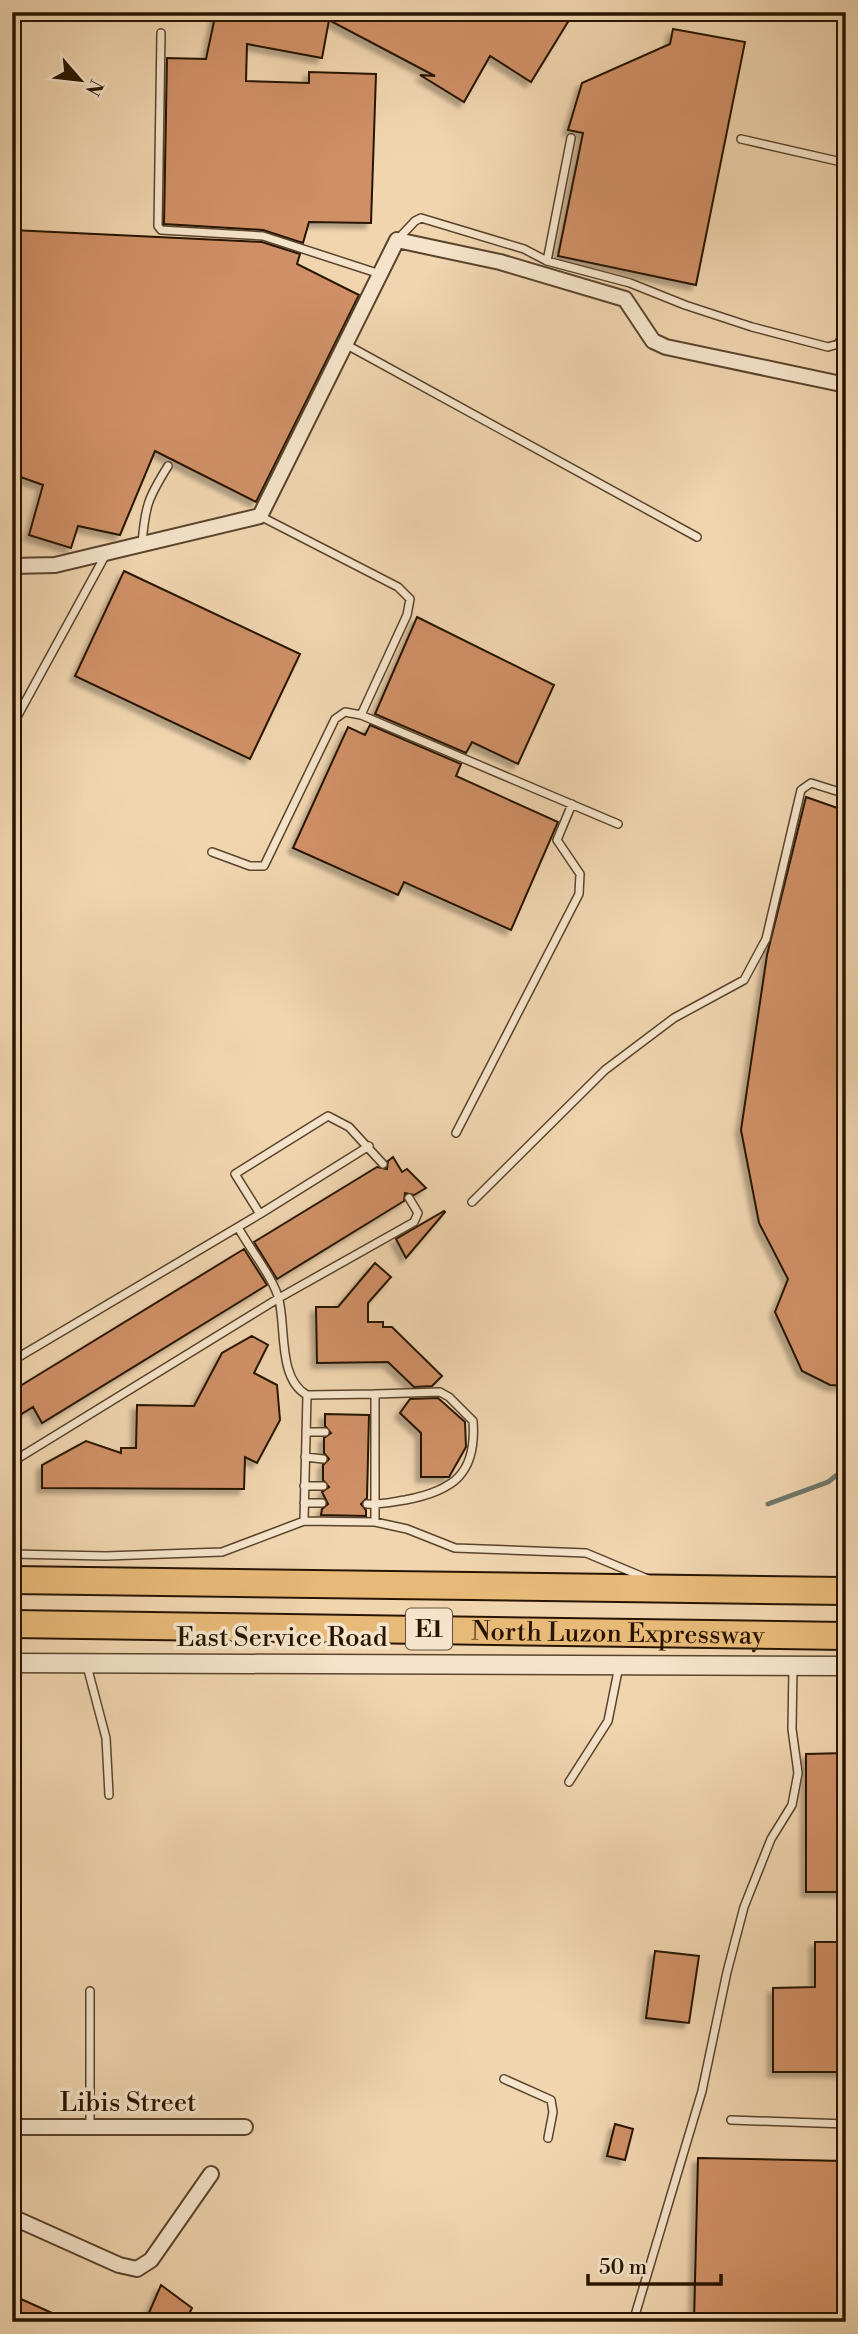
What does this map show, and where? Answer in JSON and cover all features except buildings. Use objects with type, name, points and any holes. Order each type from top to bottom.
[{"type":"highway","name":"North Luzon Expressway","points":[[12,1580],[846,1591]]},
{"type":"highway","name":"North Luzon Expressway","points":[[12,1624],[846,1636]]},
{"type":"street","points":[[12,566],[55,565],[260,516],[397,240],[500,262],[625,299],[653,341],[666,347],[846,385]]},
{"type":"street","name":"East Service Road","points":[[12,1663],[846,1666]]},
{"type":"street","name":"Libis Street","points":[[12,2127],[245,2127]]},
{"type":"street","points":[[12,2217],[119,2265],[137,2269],[151,2260],[211,2174]]},
{"type":"lane","points":[[161,33],[158,226],[161,230],[263,236],[368,267],[381,274]]},
{"type":"lane","points":[[547,261],[572,138]]},
{"type":"lane","points":[[741,139],[846,163]]},
{"type":"lane","points":[[397,240],[415,221],[421,219],[524,249],[547,261],[631,283],[685,305],[828,347],[838,344],[846,330]]},
{"type":"lane","points":[[347,345],[698,537]]},
{"type":"lane","points":[[142,544],[144,510],[149,496],[169,466]]},
{"type":"lane","points":[[260,516],[398,587],[410,599],[407,615],[361,715]]},
{"type":"lane","points":[[12,726],[106,553]]},
{"type":"lane","points":[[212,852],[250,866],[264,866],[335,719],[345,712],[361,715],[618,824]]},
{"type":"lane","points":[[472,1202],[606,1070],[674,1018],[744,980],[766,939],[801,790],[811,783],[846,794]]},
{"type":"lane","points":[[456,1133],[579,894],[580,874],[557,840],[572,804]]},
{"type":"lane","points":[[260,1214],[235,1174],[244,1166],[330,1116],[349,1127],[383,1164]]},
{"type":"lane","points":[[12,1361],[239,1229],[369,1146]]},
{"type":"lane","points":[[12,1462],[279,1298],[414,1222],[418,1213],[409,1198]]},
{"type":"lane","points":[[239,1229],[279,1298],[292,1383],[307,1395],[440,1392],[449,1397],[473,1421],[474,1435],[464,1469],[450,1488],[371,1505]]},
{"type":"lane","points":[[375,1394],[371,1485],[371,1505],[375,1522]]},
{"type":"lane","points":[[304,1521],[307,1395]]},
{"type":"lane","points":[[306,1432],[325,1432]]},
{"type":"lane","points":[[305,1457],[323,1459]]},
{"type":"lane","points":[[304,1486],[323,1486]]},
{"type":"lane","points":[[304,1503],[322,1503]]},
{"type":"lane","points":[[12,1553],[106,1556],[222,1552],[304,1521],[375,1522],[407,1529],[455,1548],[586,1553],[668,1587]]},
{"type":"lane","points":[[86,1663],[106,1738],[109,1795]]},
{"type":"lane","points":[[569,1782],[608,1721],[620,1666]]},
{"type":"lane","points":[[633,2322],[702,2091],[727,1972],[744,1907],[771,1839],[792,1805],[798,1773],[792,1729],[793,1666]]},
{"type":"lane","points":[[89,2127],[90,1991]]},
{"type":"lane","points":[[504,2079],[551,2100],[553,2112],[548,2138]]},
{"type":"lane","points":[[730,2120],[846,2124]]},
{"type":"waterway","points":[[768,1504],[828,1482],[846,1468]]}]
